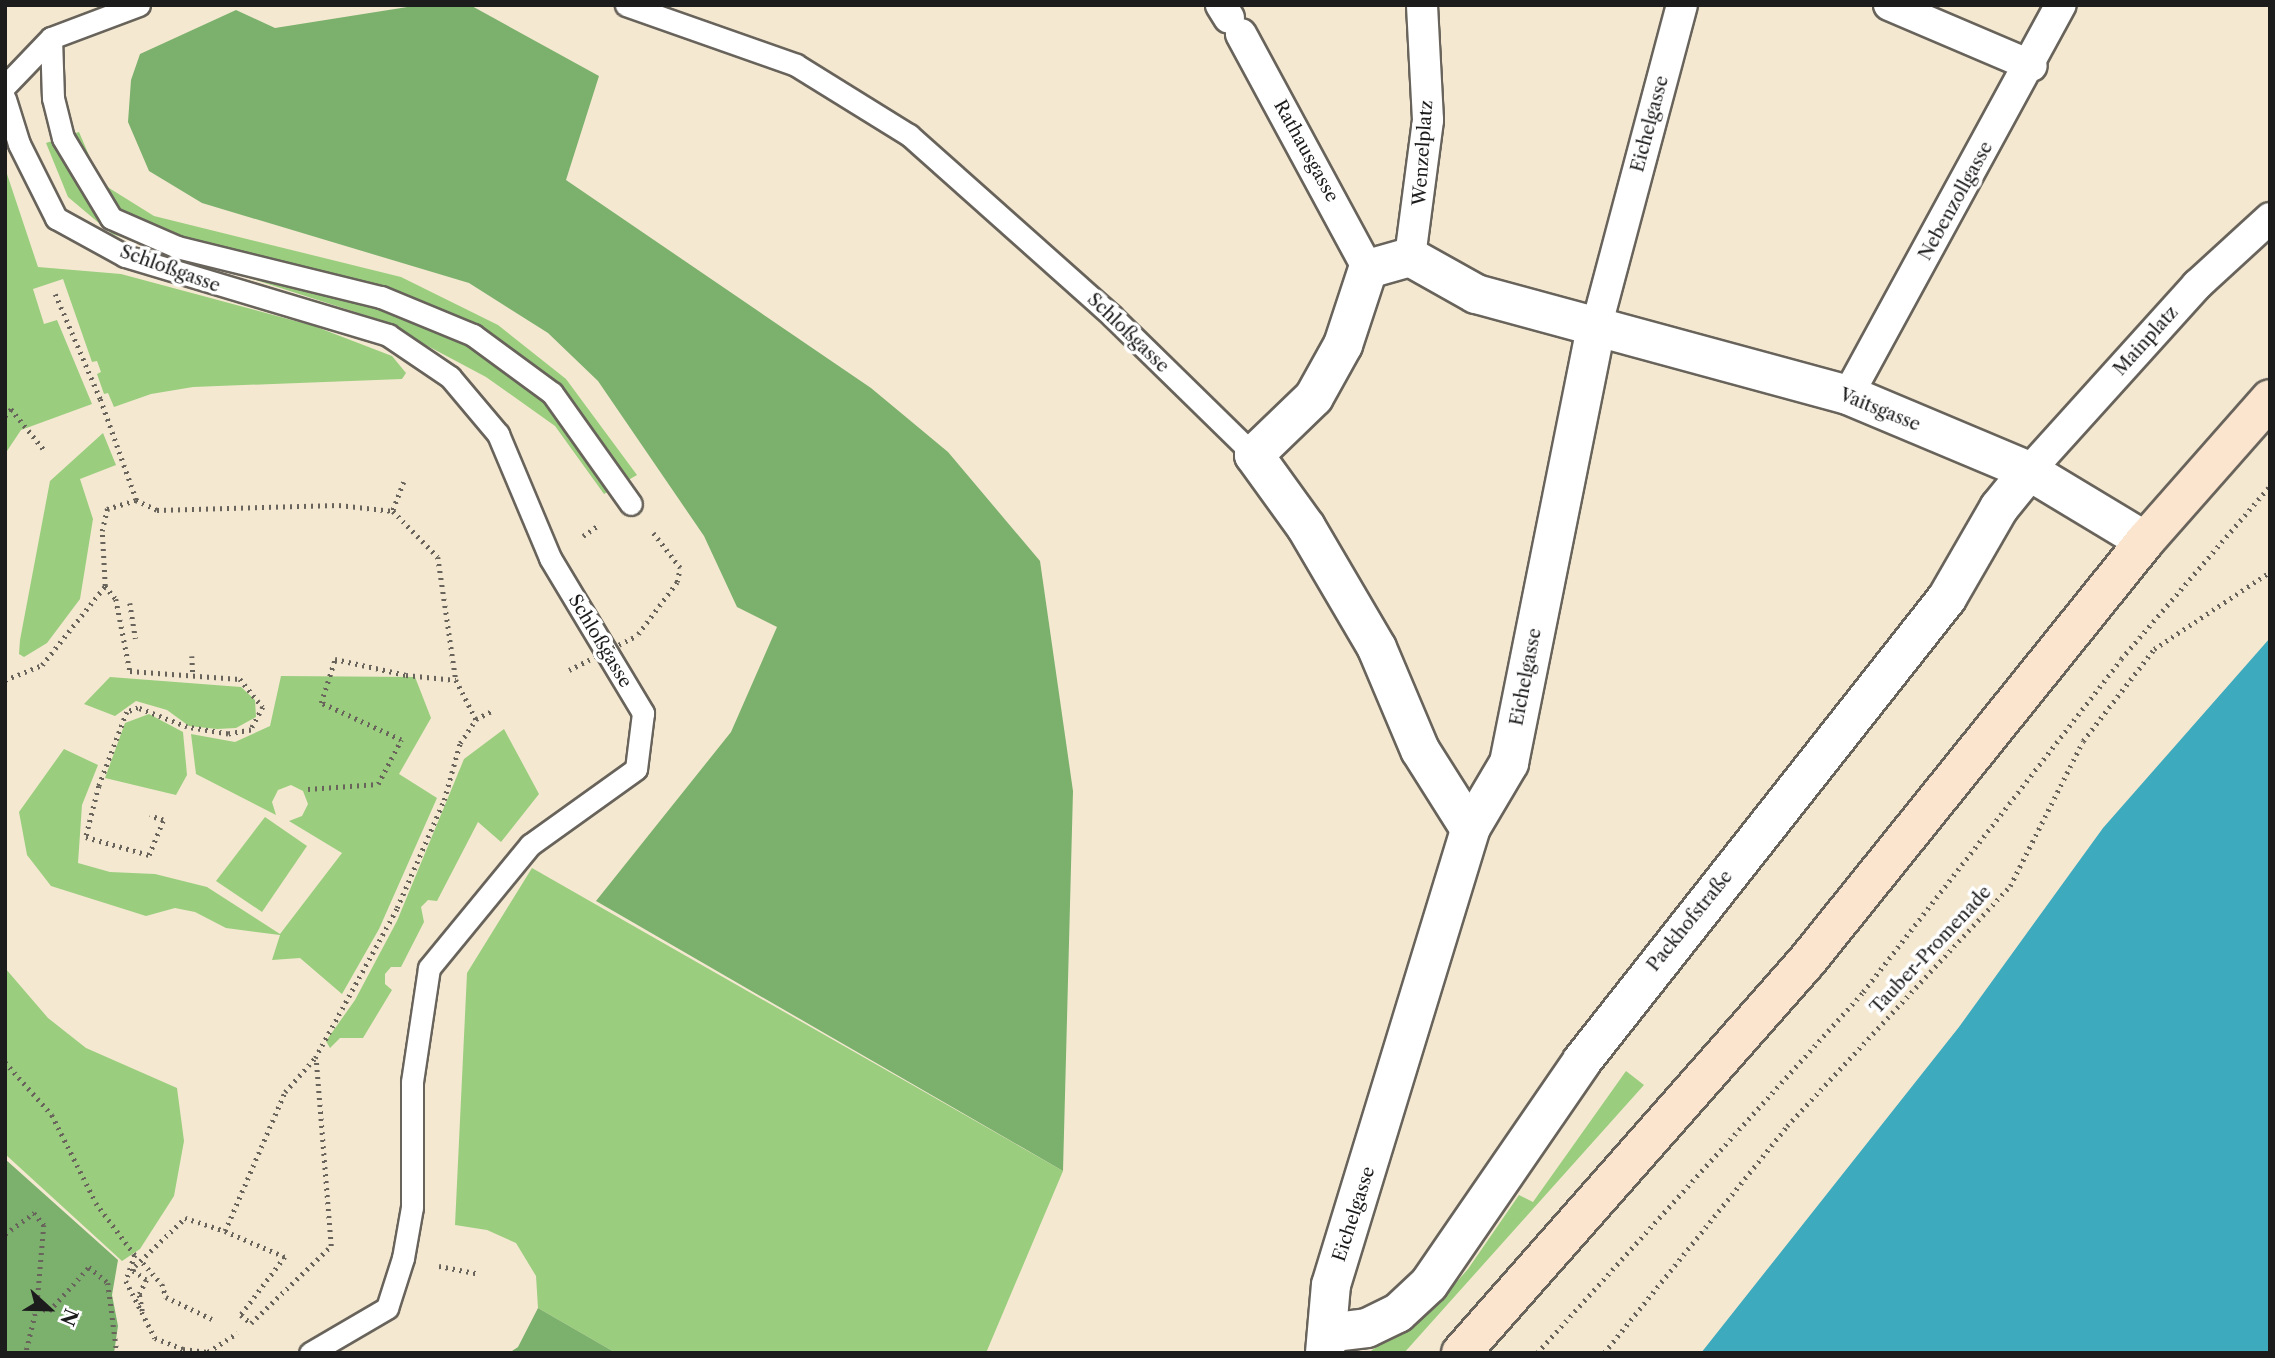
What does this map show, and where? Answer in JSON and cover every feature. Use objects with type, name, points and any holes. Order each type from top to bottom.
[{"type":"main road","points":[[1461,1353],[1807,961],[2145,541],[2270,399]]},
{"type":"street","name":"Wenzelplatz","points":[[1410,257],[1428,120],[1422,5]]},
{"type":"street","name":"Eichelgasse","points":[[1320,1346],[1331,1285],[1470,829],[1509,763],[1596,328],[1682,5]]},
{"type":"street","points":[[1889,5],[2032,66]]},
{"type":"street","name":"Nebenzollgasse","points":[[1848,396],[2032,66],[2061,5]]},
{"type":"street","name":"Rathausgasse","points":[[1230,19],[1368,269]]},
{"type":"street","name":"Mainplatz","points":[[2029,471],[2197,285],[2270,218]]},
{"type":"street","points":[[1254,455],[1314,397],[1343,345],[1368,269],[1410,257],[1476,294],[1596,328]]},
{"type":"street","name":"Vaitsgasse","points":[[1596,328],[1848,396],[2029,471],[2145,541]]},
{"type":"street","name":"Schloßgasse","points":[[1254,455],[1306,527],[1377,648],[1420,750],[1470,829]]},
{"type":"street","name":"Packhofstraße","points":[[1320,1346],[1398,1313],[1429,1284],[1582,1061],[1947,598],[1999,508],[2029,471]]},
{"type":"lane","points":[[5,86],[51,38],[139,5]]},
{"type":"lane","name":"Schloßgasse","points":[[626,5],[796,65],[909,135],[1112,316],[1254,455]]},
{"type":"lane","points":[[51,38],[53,99],[62,138],[111,218],[177,247],[381,297],[473,335],[552,393],[631,504]]},
{"type":"lane","name":"Schloßgasse","points":[[5,99],[19,144],[56,218],[125,256],[388,335],[450,377],[499,434],[550,558],[643,713],[636,769],[530,845],[429,968],[412,1082],[412,1207],[403,1258],[387,1308],[310,1353]]},
{"type":"path","points":[[55,294],[100,399],[136,500]]},
{"type":"path","points":[[5,416],[11,409],[45,451]]},
{"type":"path","points":[[394,511],[404,482]]},
{"type":"path","points":[[1537,1353],[1863,992],[2121,659],[2270,486]]},
{"type":"path","points":[[150,816],[163,820],[149,855],[86,837],[99,786],[127,712],[138,708],[187,727],[228,734],[251,730],[263,708],[240,679],[130,671],[117,606],[105,586],[102,531],[107,509],[136,500],[157,510],[339,505],[394,511],[438,557],[456,680],[477,719]]},
{"type":"path","points":[[550,558],[631,504],[680,568],[677,582],[638,635],[569,670]]},
{"type":"path","name":"Tauber-Promenade","points":[[1604,1353],[1787,1126],[2010,886],[2083,741],[2154,649],[2270,572]]},
{"type":"path","points":[[5,680],[42,665],[105,586]]},
{"type":"path","points":[[117,606],[130,603],[136,639],[122,641]]},
{"type":"path","points":[[192,656],[193,676]]},
{"type":"path","points":[[308,789],[377,784],[401,740],[321,703],[335,659],[407,675],[456,680]]},
{"type":"path","points":[[225,1230],[285,1093],[316,1058],[397,908],[444,800],[456,752],[477,719],[494,710]]},
{"type":"path","points":[[237,1333],[208,1352],[183,1349],[155,1338],[142,1311],[139,1294],[146,1280],[133,1271],[185,1218],[225,1230],[285,1257],[241,1315],[251,1323],[331,1245],[316,1058]]},
{"type":"path","points":[[5,1062],[52,1115],[96,1203],[135,1255],[126,1281],[134,1302],[142,1311]]},
{"type":"path","points":[[5,1234],[34,1213],[44,1225],[37,1307],[26,1353]]},
{"type":"path","points":[[143,1263],[162,1283],[166,1297],[212,1319]]},
{"type":"path","points":[[37,1307],[49,1311],[89,1267],[108,1283],[117,1353]]},
{"type":"green space","points":[[420,5],[470,5],[599,76],[566,180],[871,388],[948,452],[1040,561],[1073,791],[1063,1171],[596,901],[731,732],[777,627],[737,607],[704,536],[598,381],[548,333],[469,283],[202,203],[149,171],[128,122],[131,80],[140,54],[236,10],[275,28]]},
{"type":"green space","points":[[79,132],[101,183],[154,216],[401,277],[498,325],[566,379],[637,475],[604,494],[555,426],[486,377],[377,319],[112,234],[68,197],[46,143]]},
{"type":"green space","points":[[5,168],[38,267],[121,274],[314,326],[392,356],[406,373],[402,379],[193,387],[151,394],[114,407],[108,393],[104,394],[97,374],[101,372],[97,361],[92,362],[63,279],[33,289],[44,324],[57,320],[92,404],[21,430],[5,454]]},
{"type":"green space","points":[[103,433],[116,465],[80,479],[93,519],[80,599],[47,643],[24,657],[19,654],[20,640],[50,481]]},
{"type":"green space","points":[[281,676],[415,677],[431,718],[399,774],[437,798],[379,929],[342,994],[300,958],[272,960],[280,935],[226,928],[195,912],[175,908],[146,916],[51,886],[27,855],[19,812],[64,749],[98,765],[82,805],[78,863],[110,872],[155,874],[207,887],[280,934],[342,853],[289,821],[302,816],[308,804],[303,791],[291,785],[278,790],[272,802],[276,815],[196,774],[191,734],[235,742],[270,726]]},
{"type":"green space","points":[[110,677],[241,687],[255,700],[256,717],[236,728],[217,729],[189,726],[167,710],[136,701],[115,716],[84,704]]},
{"type":"green space","points":[[149,714],[183,732],[187,775],[176,795],[105,778],[125,723]]},
{"type":"green space","points":[[504,729],[539,794],[501,842],[478,822],[437,901],[428,900],[421,907],[424,922],[401,967],[391,967],[385,974],[385,984],[392,990],[363,1038],[340,1038],[330,1048],[326,1041],[355,1000],[397,921],[464,759]]},
{"type":"green space","points":[[265,817],[307,846],[262,912],[216,881]]},
{"type":"green space","points":[[532,868],[1063,1171],[986,1353],[616,1353],[538,1308],[536,1276],[516,1243],[487,1230],[455,1225],[467,973]]},
{"type":"green space","points":[[5,968],[48,1018],[86,1048],[177,1088],[184,1141],[174,1196],[140,1249],[122,1261],[5,1154]]},
{"type":"green space","points":[[1626,1071],[1644,1085],[1404,1353],[1368,1353],[1439,1302],[1468,1269],[1519,1195],[1533,1202]]},
{"type":"green space","points":[[5,1159],[118,1260],[112,1295],[118,1326],[114,1353],[5,1353]]},
{"type":"green space","points":[[538,1308],[616,1353],[509,1353],[518,1347]]},
{"type":"water","points":[[2270,638],[2270,1353],[1701,1353],[1959,1027],[2103,828]]}]
